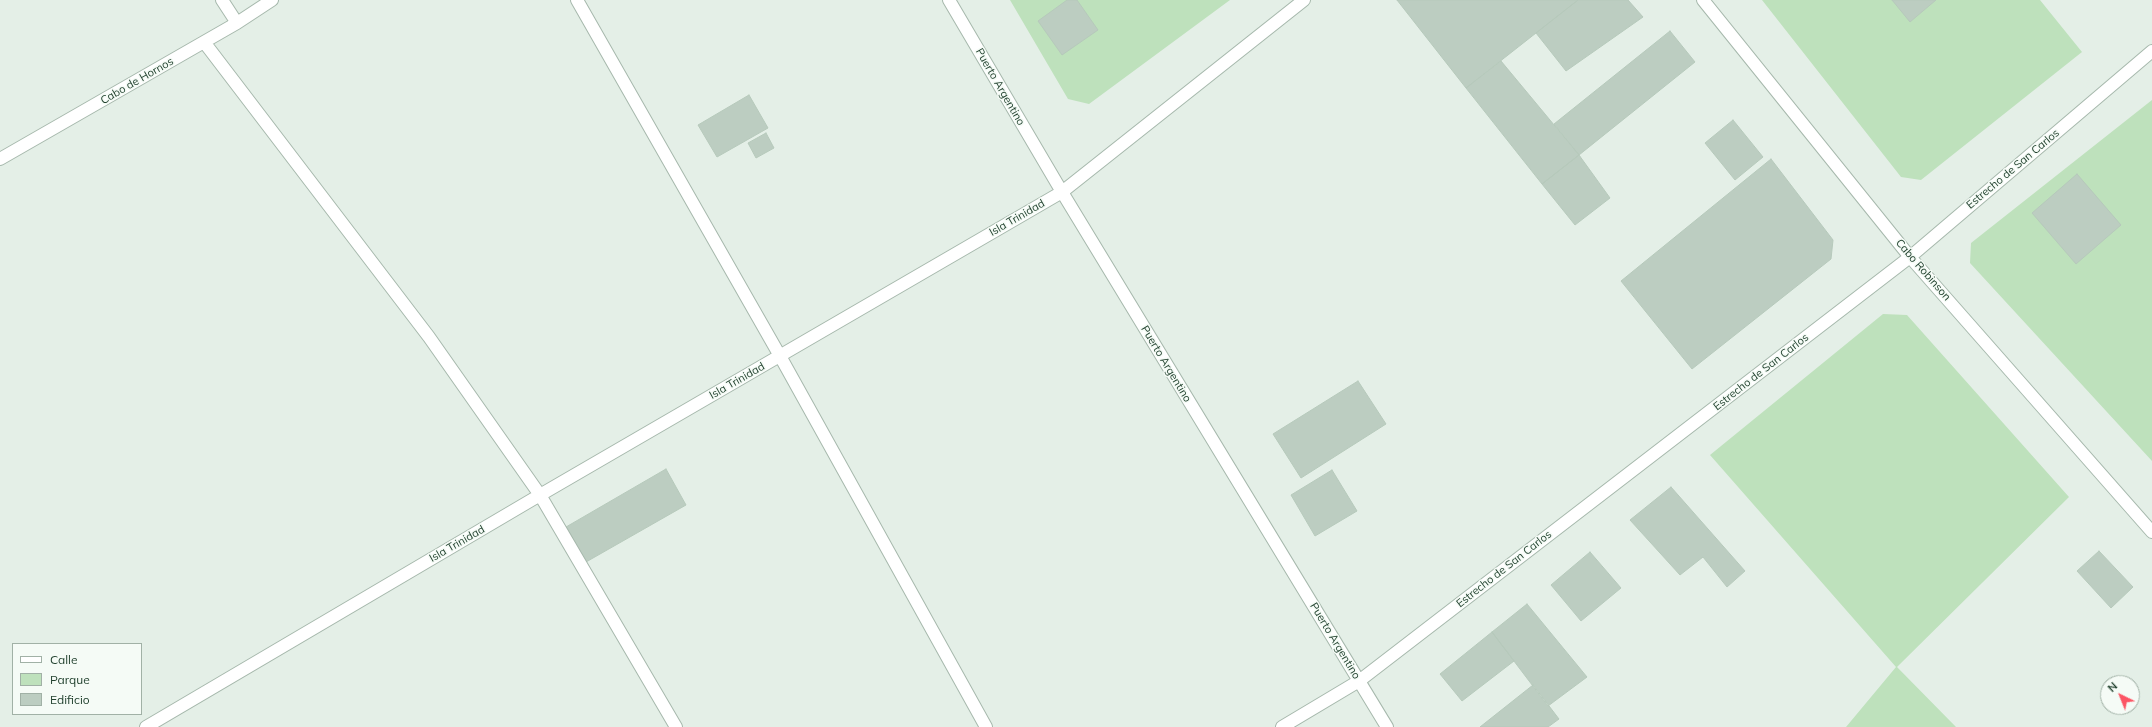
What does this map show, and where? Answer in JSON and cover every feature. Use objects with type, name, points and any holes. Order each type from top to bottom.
[{"type":"street","points":[[222,0],[238,23]]},
{"type":"street","name":"Cabo de Hornos","points":[[0,159],[238,23],[272,0]]},
{"type":"street","points":[[577,0],[780,356],[986,727]]},
{"type":"street","name":"Puerto Argentino","points":[[949,0],[1062,192],[1387,727]]},
{"type":"street","name":"Isla Trinidad","points":[[146,727],[540,495],[1062,192],[1304,0]]},
{"type":"street","name":"Cabo Robinson","points":[[1703,0],[1910,257],[2152,532]]},
{"type":"street","points":[[204,42],[429,336],[540,495],[676,727]]},
{"type":"street","name":"Estrecho de San Carlos","points":[[1282,727],[1359,681],[1910,257],[2152,51]]},
{"type":"green space","points":[[1010,0],[1230,0],[1089,104],[1068,99]]},
{"type":"green space","points":[[1762,0],[2040,0],[2082,52],[1921,180],[1901,177]]},
{"type":"green space","points":[[2152,100],[2152,461],[1970,263],[1971,243]]},
{"type":"green space","points":[[1883,314],[1907,315],[2069,497],[1897,667],[1956,727],[1846,727],[1896,667],[1710,455]]},
{"type":"building","points":[[1067,0],[1077,0],[1098,30],[1062,55],[1038,21]]},
{"type":"building","points":[[1397,0],[1578,0],[1466,88]]},
{"type":"building","points":[[1578,0],[1628,0],[1643,17],[1566,71],[1536,33]]},
{"type":"building","points":[[1892,0],[1936,0],[1910,22]]},
{"type":"building","points":[[1670,31],[1695,62],[1579,155],[1554,124]]},
{"type":"building","points":[[1501,61],[1579,155],[1542,184],[1466,88]]},
{"type":"building","points":[[749,95],[768,128],[717,157],[698,125]]},
{"type":"building","points":[[1733,120],[1763,157],[1735,180],[1705,143]]},
{"type":"building","points":[[766,133],[774,148],[756,158],[748,143]]},
{"type":"building","points":[[1579,155],[1610,198],[1575,225],[1542,184]]},
{"type":"building","points":[[1771,159],[1833,240],[1831,259],[1692,369],[1621,281]]},
{"type":"building","points":[[2077,174],[2121,225],[2076,264],[2032,213]]},
{"type":"building","points":[[1358,381],[1386,424],[1301,478],[1273,434]]},
{"type":"building","points":[[666,469],[686,505],[586,562],[566,527]]},
{"type":"building","points":[[1332,470],[1357,511],[1315,536],[1291,495]]},
{"type":"building","points":[[1671,487],[1745,571],[1727,587],[1703,557],[1680,575],[1630,520]]},
{"type":"building","points":[[2099,551],[2133,587],[2111,608],[2077,571]]},
{"type":"building","points":[[1590,552],[1621,588],[1581,621],[1551,585]]},
{"type":"building","points":[[1527,604],[1587,677],[1548,706],[1492,632]]},
{"type":"building","points":[[1492,632],[1514,661],[1462,701],[1440,674]]},
{"type":"building","points":[[1533,685],[1559,719],[1548,727],[1480,727]]}]
